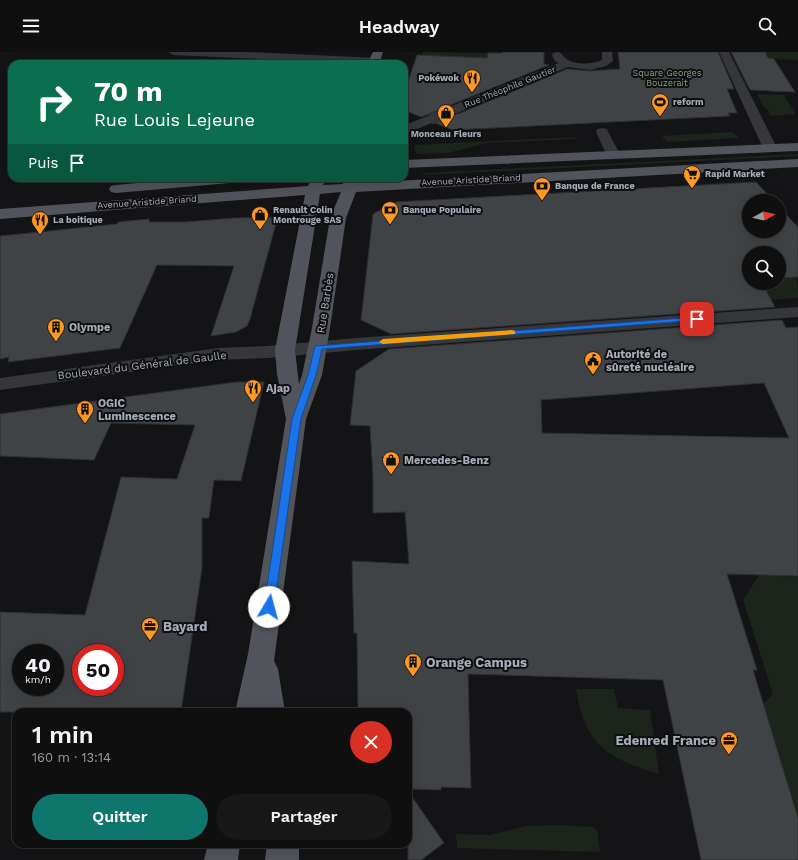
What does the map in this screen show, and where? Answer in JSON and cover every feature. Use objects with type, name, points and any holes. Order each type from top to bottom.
[{"type":"main road","name":"Avenue Aristide Briand","points":[[408,164],[798,147]]},
{"type":"main road","points":[[408,172],[570,163],[613,154]]},
{"type":"main road","name":"Avenue Aristide Briand","points":[[408,179],[798,163]]},
{"type":"main road","name":"Avenue Aristide Briand","points":[[99,191],[197,182]]},
{"type":"main road","name":"Avenue Aristide Briand","points":[[0,214],[318,182]]},
{"type":"main road","name":"Rue Barbès","points":[[296,419],[287,374],[285,350],[318,182]]},
{"type":"main road","name":"Rue Barbès","points":[[251,708],[262,654],[296,419],[312,375],[318,347],[338,218],[350,182]]},
{"type":"main road","name":"Avenue Aristide Briand","points":[[0,202],[84,193]]},
{"type":"main road","name":"Rue Barbès","points":[[262,654],[269,708]]},
{"type":"main road","points":[[221,860],[223,848]]},
{"type":"main road","points":[[282,860],[283,848]]},
{"type":"street","points":[[173,52],[376,59]]},
{"type":"street","name":"Rue Théophile Gautier","points":[[557,52],[559,59],[567,64],[583,66],[598,65],[607,61],[606,52]]},
{"type":"street","points":[[724,52],[770,148]]},
{"type":"street","name":"Rue Théophile Gautier","points":[[453,110],[567,64]]},
{"type":"street","points":[[410,128],[430,119]]},
{"type":"street","points":[[602,132],[613,154]]},
{"type":"street","name":"Boulevard du Général de Gaulle","points":[[0,384],[219,354],[798,312]]},
{"type":"shaded area","points":[[422,52],[488,53],[485,68],[423,56]]},
{"type":"shaded area","points":[[765,52],[798,52],[798,60],[769,59]]},
{"type":"shaded area","points":[[757,94],[784,95],[795,114],[770,116],[768,110],[765,109]]},
{"type":"shaded area","points":[[733,132],[739,138],[667,142],[662,136]]},
{"type":"shaded area","points":[[575,137],[576,139],[487,143],[448,153],[416,154],[414,145]]},
{"type":"shaded area","points":[[798,154],[798,156],[424,175],[423,173]]},
{"type":"shaded area","points":[[797,277],[798,298],[766,300],[758,290],[786,290],[786,278]]},
{"type":"shaded area","points":[[759,575],[798,577],[798,818],[763,704],[773,694],[743,600]]},
{"type":"shaded area","points":[[576,689],[614,689],[618,708],[650,710],[659,774],[626,762],[612,755],[601,746],[592,736],[585,723]]},
{"type":"shaded area","points":[[559,825],[592,827],[597,830],[600,852],[457,848],[456,834],[490,835],[526,826]]},
{"type":"building","points":[[544,52],[544,64],[549,65],[448,106],[446,109],[448,114],[458,114],[567,69],[590,71],[620,69],[618,52],[718,52],[734,89],[727,89],[737,113],[728,113],[730,116],[453,130],[435,123],[437,118],[434,115],[429,114],[421,117],[408,112],[408,82],[417,55],[487,58],[488,53]]},
{"type":"building","points":[[731,52],[765,52],[768,58],[774,59],[795,92],[750,90]]},
{"type":"building","points":[[756,182],[767,194],[742,194],[742,238],[786,238],[786,214],[798,227],[798,277],[786,278],[786,246],[742,246],[742,290],[766,290],[775,307],[391,334],[361,320],[373,214],[396,202]]},
{"type":"building","points":[[276,217],[275,220],[277,220],[250,319],[247,326],[236,332],[211,336],[234,266],[157,265],[120,348],[8,362],[9,357],[0,359],[0,236],[117,224],[118,222],[149,219],[149,222],[186,222],[234,218]]},
{"type":"building","points":[[782,320],[786,328],[798,327],[798,576],[727,574],[757,670],[753,670],[798,818],[798,860],[701,860],[663,680],[468,674],[471,788],[441,787],[441,790],[412,789],[412,708],[358,708],[357,633],[354,633],[352,561],[409,564],[405,512],[373,513],[373,476],[370,426],[350,425],[356,371],[389,349]],"holes":[[[764,383],[789,438],[542,433],[541,400]]]},
{"type":"building","points":[[236,382],[264,382],[241,481],[214,480],[209,518],[202,518],[202,568],[182,708],[12,708],[12,712],[0,712],[0,612],[85,615],[121,477],[177,479],[195,425],[111,423],[94,460],[0,456],[0,414]]},
{"type":"building","points":[[412,797],[444,843],[421,860],[408,860],[408,848],[412,848]]},
{"type":"tunnel","points":[[430,119],[453,110]]},
{"type":"slow traffic","points":[[383,342],[512,332]]},
{"type":"place","name":"Pokéwok","points":[[472,93]]},
{"type":"place","name":"reform","points":[[660,117]]},
{"type":"place","name":"Monceau Fleurs","points":[[446,128]]},
{"type":"place","name":"Rapid Market","points":[[692,189]]},
{"type":"place","name":"Banque de France","points":[[542,201]]},
{"type":"place","name":"Banque Populaire","points":[[390,225]]},
{"type":"place","name":"Renault Colin Montrouge SAS","points":[[260,230]]},
{"type":"place","name":"La boitique","points":[[40,235]]},
{"type":"place","name":"Olympe","points":[[56,342]]},
{"type":"place","name":"Autorité de sûreté nucléaire","points":[[593,375]]},
{"type":"place","name":"Ajap","points":[[253,403]]},
{"type":"place","name":"OGIC Luminescence","points":[[85,424]]},
{"type":"place","name":"Mercedes-Benz","points":[[391,475]]},
{"type":"place","name":"Bayard","points":[[150,641]]},
{"type":"place","name":"Orange Campus","points":[[413,677]]},
{"type":"place","name":"Edenred France","points":[[729,755]]},
{"type":"route","points":[[269,607],[296,419],[312,375],[318,347],[697,319]]},
{"type":"park label","name":"Square Georges Bouzerait","points":[[667,78]]}]
